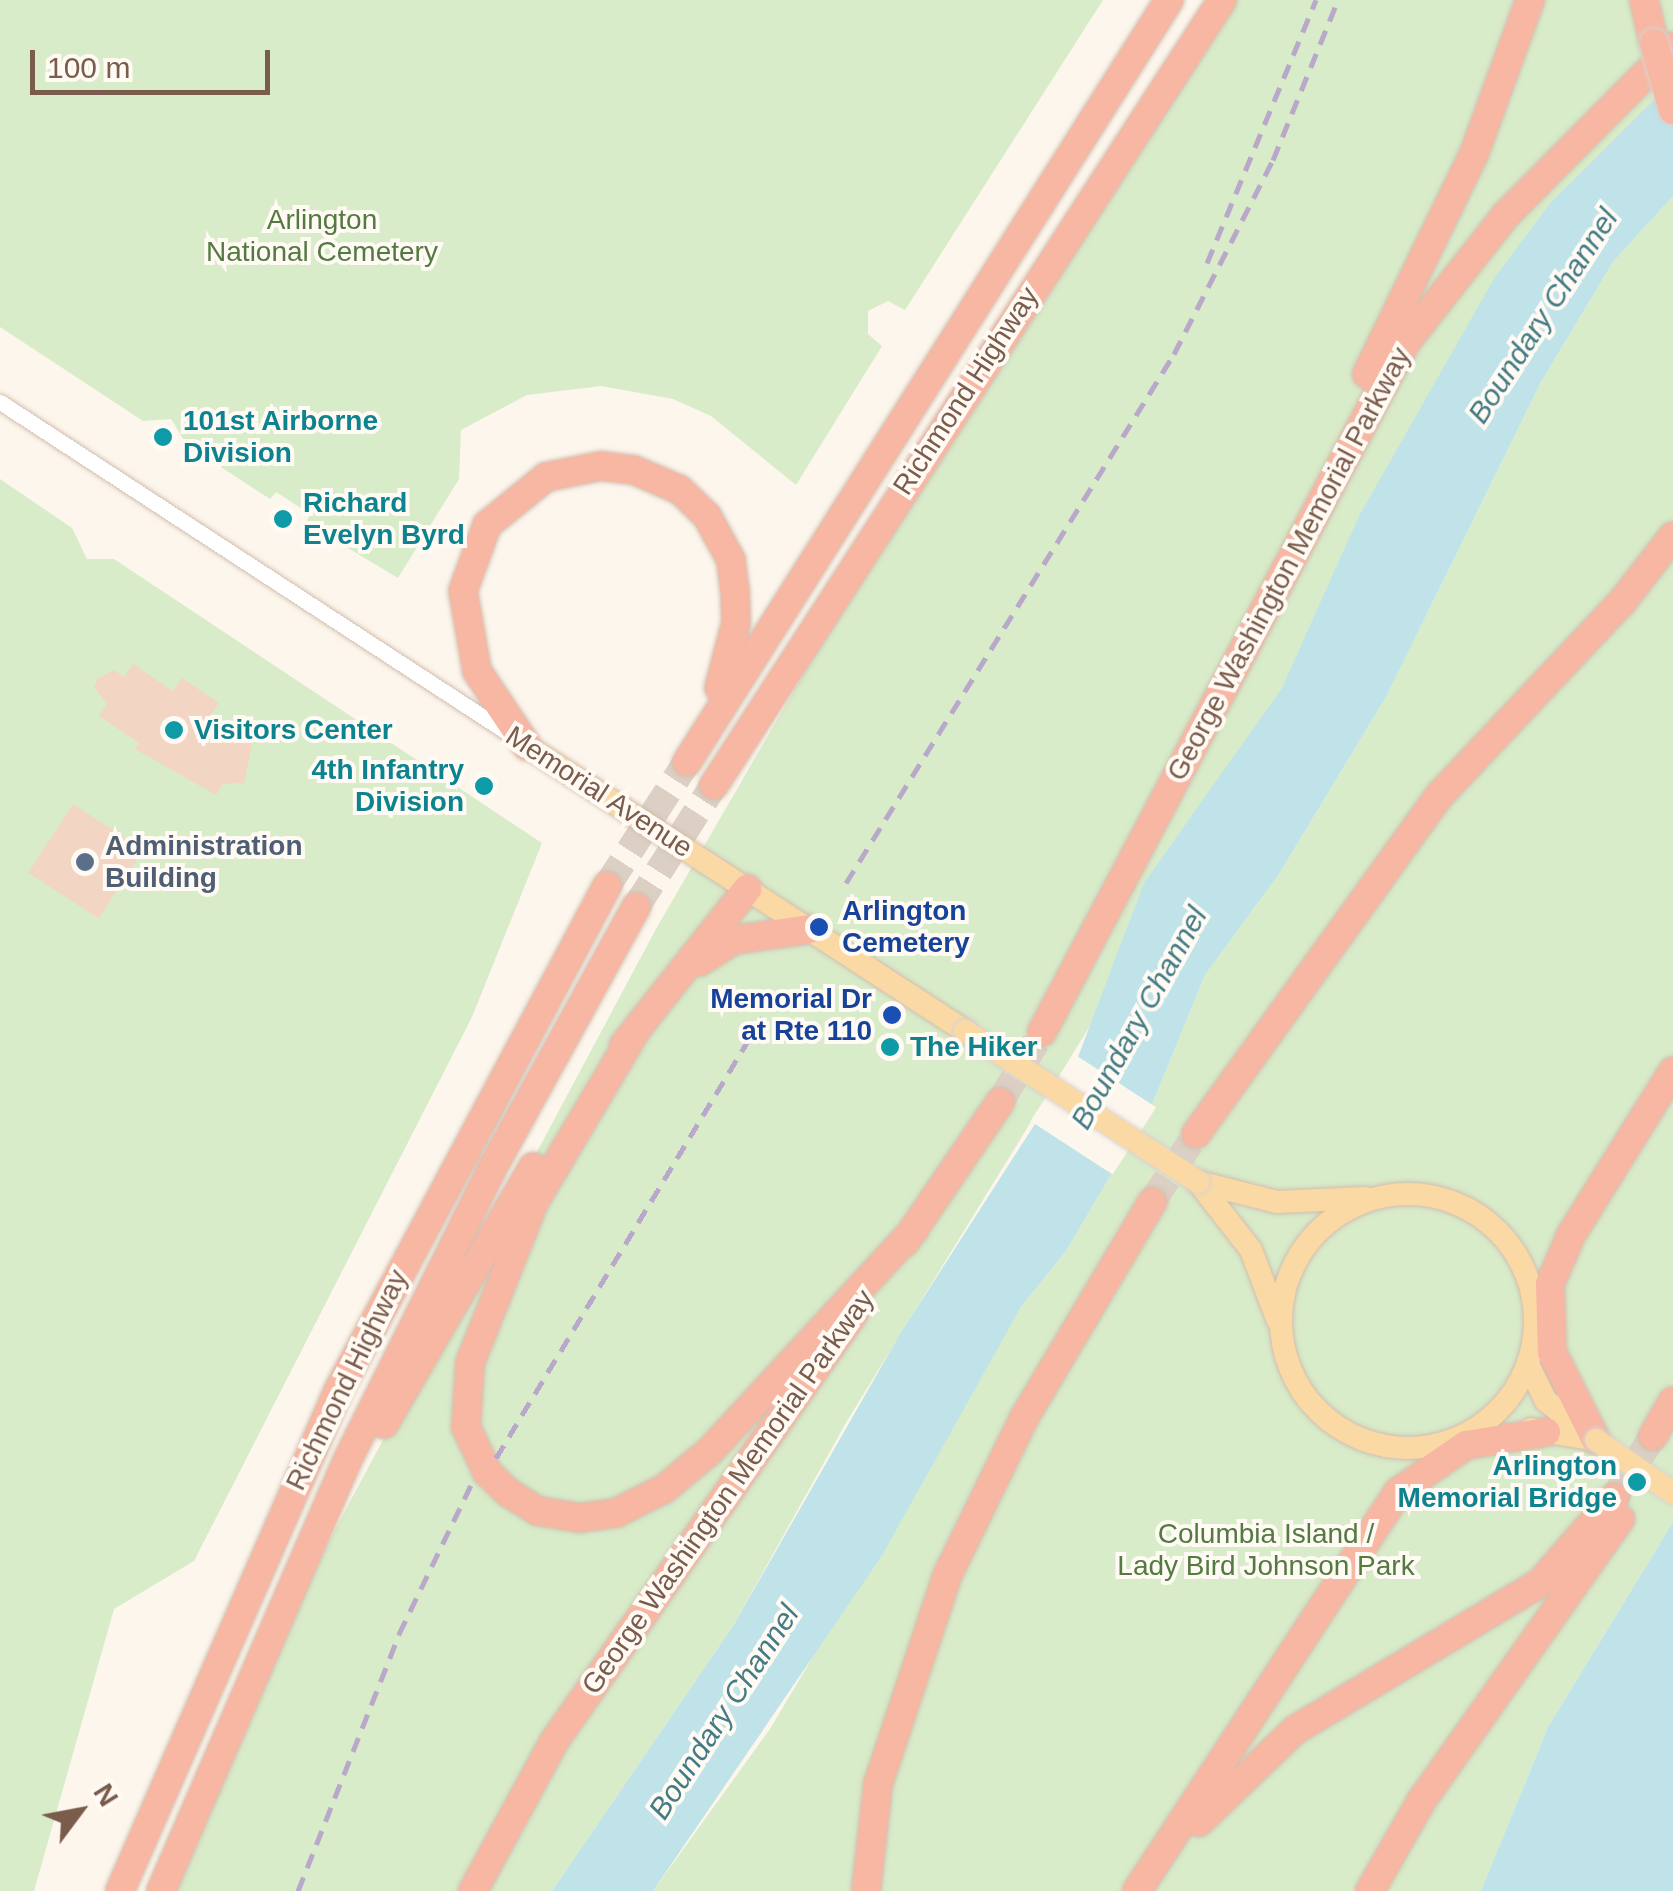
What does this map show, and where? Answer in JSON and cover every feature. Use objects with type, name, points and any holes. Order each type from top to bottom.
[{"type":"highway","name":"Richmond Highway","points":[[527,746],[477,671],[463,615],[468,568],[486,525],[512,498],[546,478],[601,466],[653,475],[680,490],[707,516],[731,560],[730,654],[687,762],[1169,0]]},
{"type":"highway","name":"Richmond Highway","points":[[714,785],[1222,0]]},
{"type":"highway","points":[[1320,495],[1344,419],[1474,154],[1530,0]]},
{"type":"highway","points":[[1644,0],[1663,45],[1673,110]]},
{"type":"highway","name":"George Washington Memorial Parkway","points":[[1042,1032],[1320,495],[1406,342],[1462,266],[1663,45]]},
{"type":"highway","points":[[1196,1134],[1422,817],[1673,536]]},
{"type":"highway","name":"Richmond Highway","points":[[120,1891],[338,1388],[608,886]]},
{"type":"highway","points":[[287,1595],[530,1172],[747,889]]},
{"type":"highway","name":"Richmond Highway","points":[[161,1891],[287,1595],[492,1169],[636,907]]},
{"type":"highway","points":[[675,982],[734,940],[809,930]]},
{"type":"highway","points":[[635,1032],[534,1202],[470,1363],[466,1427],[486,1472],[509,1493],[538,1511],[580,1518],[616,1513],[664,1490],[710,1451],[914,1230]]},
{"type":"highway","points":[[1596,1440],[1560,1376],[1547,1322],[1550,1284],[1578,1223],[1673,1071]]},
{"type":"highway","name":"George Washington Memorial Parkway","points":[[473,1891],[490,1848],[611,1656],[914,1230],[1000,1102]]},
{"type":"highway","points":[[850,1891],[915,1658],[970,1522],[1152,1202]]},
{"type":"highway","points":[[1534,1308],[1550,1251],[1578,1223]]},
{"type":"highway","points":[[1665,1440],[1673,1401]]},
{"type":"highway","points":[[1144,1880],[1370,1532],[1406,1483],[1446,1454],[1546,1432]]},
{"type":"highway","points":[[1370,1532],[1384,1493],[1416,1449]]},
{"type":"highway","points":[[1144,1880],[1295,1730],[1540,1583],[1621,1502],[1422,1800],[1370,1891]]},
{"type":"highway","points":[[866,1891],[868,1824]]},
{"type":"highway","points":[[460,1891],[490,1848]]},
{"type":"main road","name":"Memorial Avenue","points":[[527,746],[1207,1188],[1292,1203],[1378,1196]]},
{"type":"main road","name":"Memorial Avenue","points":[[1207,1188],[1257,1262],[1280,1330]]},
{"type":"main road","points":[[1459,1435],[1500,1406],[1528,1364],[1534,1308],[1514,1255],[1478,1212],[1432,1193],[1378,1196],[1339,1218],[1309,1248],[1280,1330],[1295,1381],[1318,1412],[1362,1440],[1416,1449],[1500,1426],[1596,1440]]},
{"type":"main road","points":[[1528,1364],[1546,1401],[1673,1493]]},
{"type":"street","name":"Memorial Avenue","points":[[0,402],[527,746]]},
{"type":"green space","name":"Arlington National Cemetery","points":[[0,0],[1103,0],[905,310],[888,301],[868,311],[868,334],[882,346],[796,485],[711,416],[673,399],[601,386],[527,395],[461,430],[459,479],[398,578],[306,523],[310,514],[276,492],[270,499],[187,445],[171,419],[143,421],[0,327]]},
{"type":"green space","points":[[1221,0],[1673,0],[1673,94],[1243,777],[847,1421],[733,1626],[552,1891],[169,1891],[243,1702],[656,929],[997,340]]},
{"type":"green space","name":"Columbia Island / Lady Bird Johnson Park","points":[[1673,196],[1673,1522],[1548,1727],[1481,1891],[653,1891],[770,1729],[1021,1307],[1066,1251],[1151,1107],[1205,975],[1279,874],[1386,697],[1541,382],[1613,262]]},
{"type":"green space","points":[[0,479],[72,528],[87,559],[114,559],[542,843],[472,1017],[194,1561],[114,1609],[34,1891],[0,1891]]},
{"type":"water","name":"Boundary Channel","points":[[1673,81],[1673,196],[1613,262],[1541,382],[1386,697],[1279,874],[1205,975],[1151,1107],[1066,1251],[1021,1307],[881,1557],[653,1891],[552,1891],[733,1626],[900,1334],[1078,1057],[1144,883],[1282,688],[1359,516],[1495,277],[1551,202]]},
{"type":"water","points":[[1673,1522],[1673,1891],[1481,1891],[1548,1727]]},
{"type":"pier","points":[[1074,1054],[1156,1107],[1113,1174],[1030,1121]]},
{"type":"building","name":"Visitors Center","points":[[133,664],[173,691],[182,678],[219,703],[209,717],[252,745],[244,783],[223,784],[216,795],[135,749],[139,743],[99,716],[107,704],[94,687],[97,679],[114,670],[124,677]]},
{"type":"building","name":"Administration Building","points":[[73,804],[143,850],[99,919],[28,873]]},
{"type":"tunnel","points":[[607,886],[687,762]]},
{"type":"tunnel","points":[[636,907],[714,785]]},
{"type":"tunnel","points":[[1000,1102],[1042,1032]]},
{"type":"tunnel","points":[[1152,1202],[1196,1134]]},
{"type":"tunnel","points":[[1614,1498],[1653,1436]]},
{"type":"railway","points":[[1207,263],[1316,0]]},
{"type":"railway","points":[[846,883],[1174,354],[1273,160],[1338,0]]},
{"type":"railway","points":[[496,1458],[778,991]]},
{"type":"railway","points":[[298,1891],[399,1634],[471,1485]]},
{"type":"place","name":"101st Airborne Division","points":[[163,437]]},
{"type":"place","name":"Richard Evelyn Byrd","points":[[283,519]]},
{"type":"place","name":"Visitors Center","points":[[174,730]]},
{"type":"place","name":"4th Infantry Division","points":[[484,786]]},
{"type":"place","name":"Administration Building","points":[[85,862]]},
{"type":"place","name":"Arlington Cemetery","points":[[819,927]]},
{"type":"place","name":"Memorial Dr at Rte 110","points":[[892,1015]]},
{"type":"place","name":"The Hiker","points":[[890,1047]]},
{"type":"place","name":"Arlington Memorial Bridge","points":[[1637,1482]]}]
